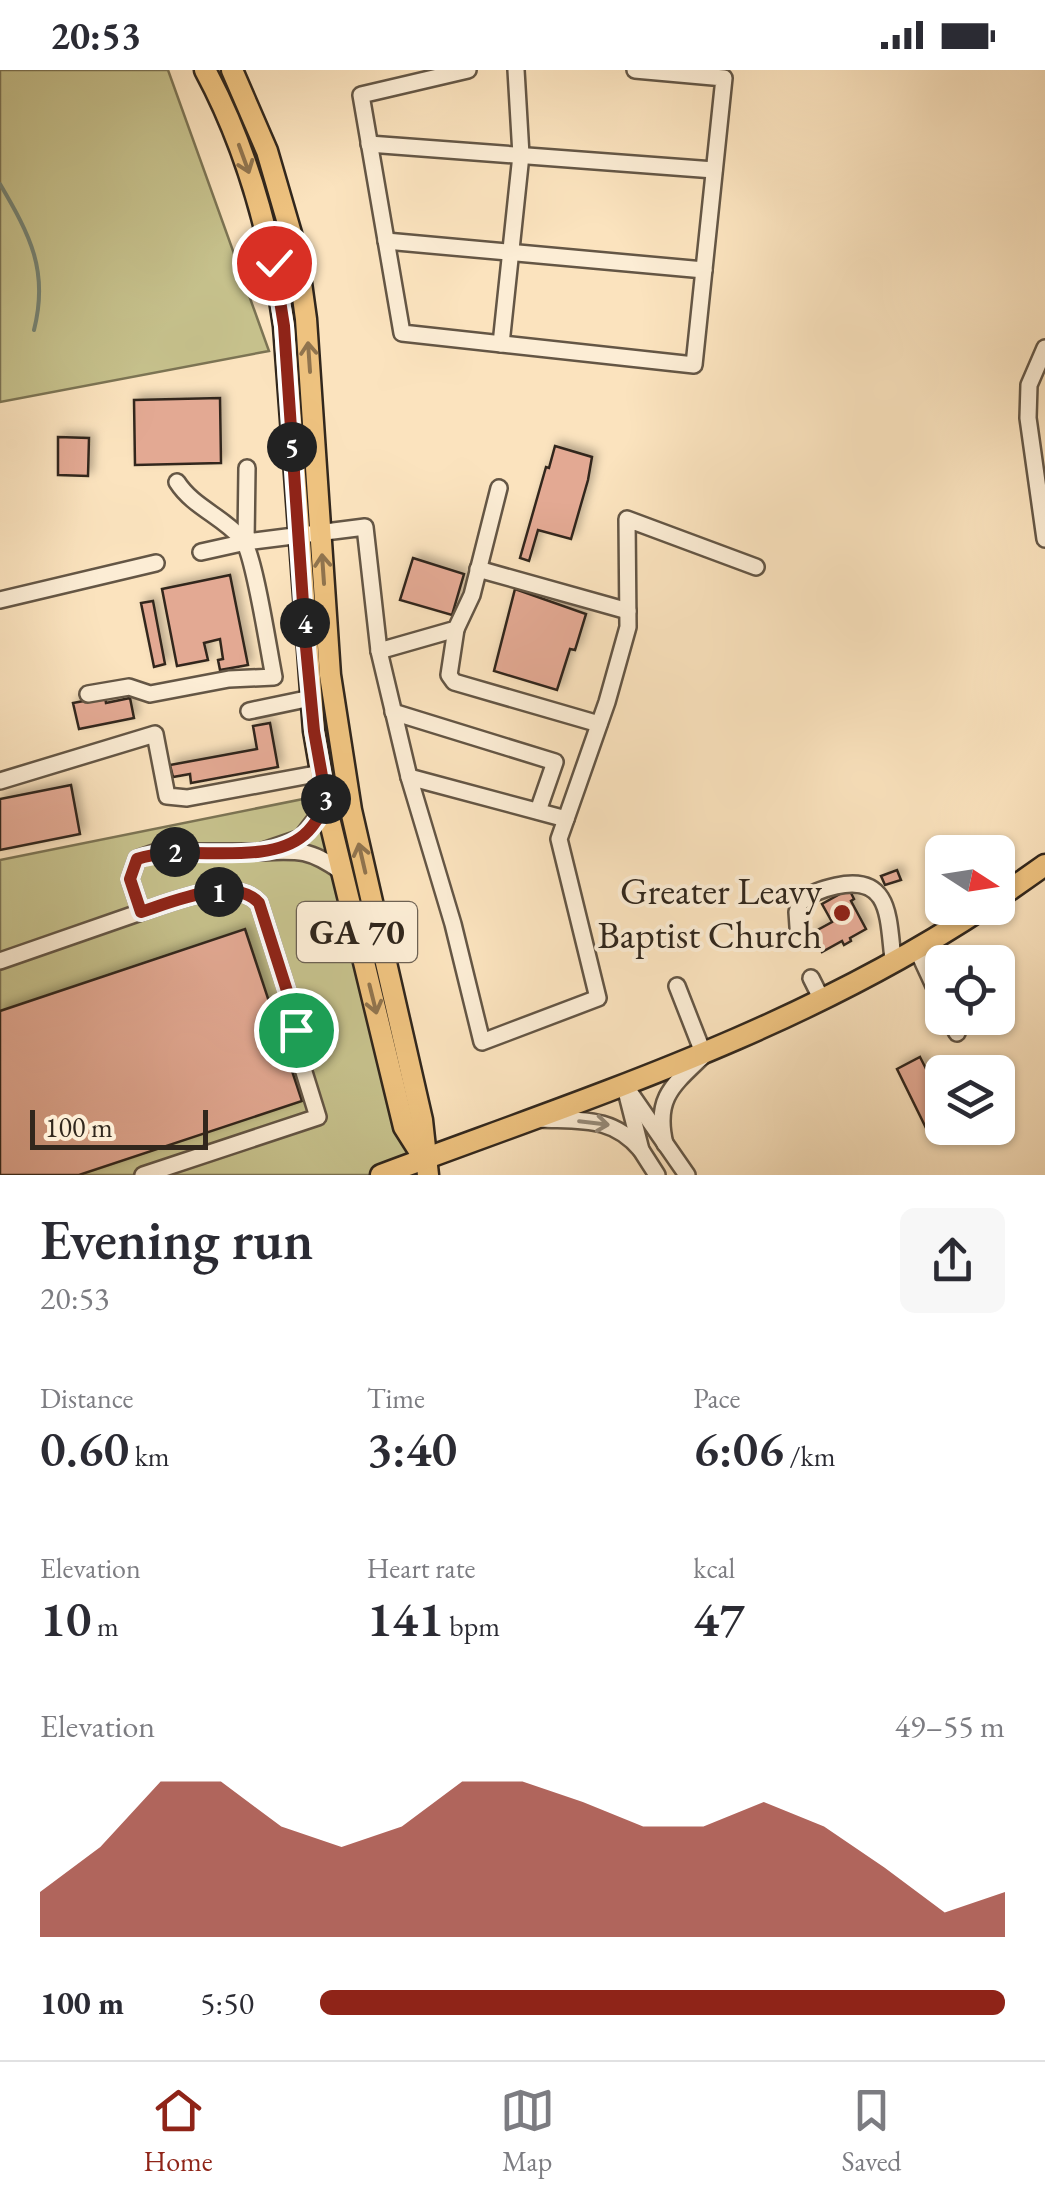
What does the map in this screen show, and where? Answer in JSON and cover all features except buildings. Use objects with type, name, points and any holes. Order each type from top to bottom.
[{"type":"main road","name":"GA 70","points":[[205,70],[244,157],[274,263],[284,326],[311,698],[327,804],[404,1127],[426,1167]]},
{"type":"main road","name":"GA 70","points":[[232,70],[267,150],[297,254],[306,319],[330,676],[352,810],[422,1120],[426,1167]]},
{"type":"main road","points":[[1015,886],[1045,865]]},
{"type":"main road","points":[[381,1175],[426,1167],[538,1119],[704,1056],[954,925]]},
{"type":"street","points":[[468,70],[361,95],[402,333],[694,365],[724,78],[634,70]]},
{"type":"street","points":[[500,344],[521,155],[516,70]]},
{"type":"street","points":[[370,144],[714,170]]},
{"type":"street","points":[[386,241],[704,270]]},
{"type":"street","points":[[1045,348],[1029,385],[1028,418],[1045,539]]},
{"type":"street","points":[[88,694],[129,687],[150,694],[229,679],[274,678],[246,542],[247,468]]},
{"type":"street","points":[[177,482],[188,499],[246,542]]},
{"type":"street","points":[[499,488],[472,595],[456,629],[449,675],[454,682],[599,724]]},
{"type":"street","points":[[201,552],[246,542],[366,527],[379,650],[409,777],[453,924],[482,1042],[598,998],[560,839],[628,627],[628,519],[756,567]]},
{"type":"street","points":[[0,600],[127,575],[156,563]]},
{"type":"street","points":[[478,569],[628,611]]},
{"type":"street","points":[[60,586],[70,600]]},
{"type":"street","points":[[379,650],[456,629]]},
{"type":"street","points":[[249,711],[311,698]]},
{"type":"street","points":[[394,712],[555,762],[538,812]]},
{"type":"street","points":[[0,782],[155,734],[167,796],[187,798],[322,773]]},
{"type":"street","points":[[409,777],[566,819]]},
{"type":"street","points":[[260,852],[301,838],[327,804]]},
{"type":"street","points":[[141,912],[130,879],[137,859],[156,852],[303,850],[320,856],[342,872]]},
{"type":"street","points":[[799,941],[797,912],[806,896],[856,882],[884,895],[892,918],[892,960]]},
{"type":"street","points":[[0,961],[198,894],[234,890],[250,894],[259,903],[295,1016],[295,1043],[318,1117],[143,1175]]},
{"type":"street","points":[[916,947],[925,967]]},
{"type":"street","points":[[811,978],[821,998]]},
{"type":"street","points":[[665,1144],[660,1117],[666,1095],[704,1056],[677,986]]},
{"type":"street","points":[[626,1087],[687,1175]]},
{"type":"street","points":[[626,1087],[641,1150]]},
{"type":"street","points":[[538,1119],[610,1124],[641,1150],[657,1175]]},
{"type":"shaded area","points":[[0,70],[168,70],[269,351],[0,402]]},
{"type":"shaded area","points":[[333,793],[410,1166],[388,1175],[0,1175],[0,860]]},
{"type":"waterway","points":[[0,184],[28,237],[38,271],[34,330]]},
{"type":"place","name":"Greater Leavy Baptist Church","points":[[842,913]]},
{"type":"route","points":[[274,263],[284,326],[314,731],[327,804],[301,838],[260,852],[156,852],[137,859],[130,879],[141,912],[198,894],[234,890],[250,894],[259,903],[296,1030]]}]
